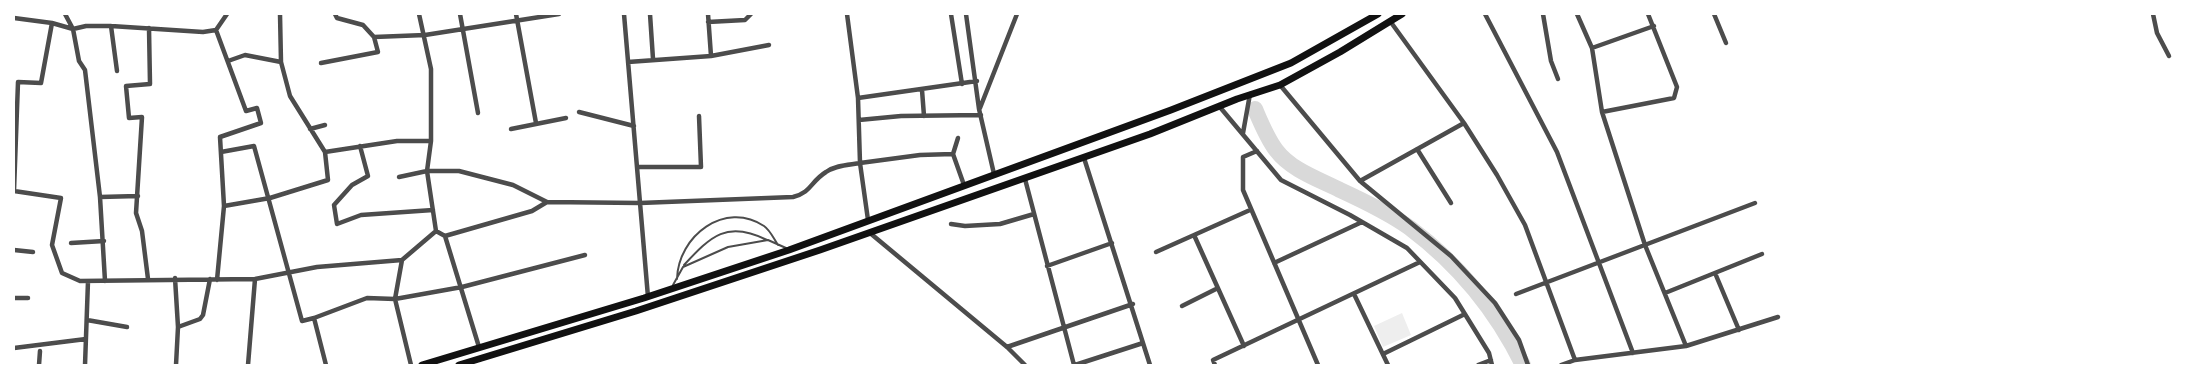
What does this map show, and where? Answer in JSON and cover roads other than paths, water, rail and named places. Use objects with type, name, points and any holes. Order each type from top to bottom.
[{"type":"highway","points":[[422,365],[671,290],[789,250],[964,186],[1291,63],[1378,14]]},
{"type":"highway","points":[[459,365],[640,310],[870,233],[1084,158],[1250,94],[1280,85],[1340,52],[1402,14]]},
{"type":"highway","points":[[531,332],[533,342]]},
{"type":"street","points":[[65,14],[74,29],[79,61],[85,70],[100,197],[105,280]]},
{"type":"street","points":[[14,18],[52,23],[74,29],[86,26],[111,26],[203,32],[216,30],[227,14]]},
{"type":"street","points":[[224,206],[270,198],[328,180],[325,152],[290,96],[281,62],[280,14]]},
{"type":"street","points":[[321,63],[378,52],[374,37],[363,25],[337,18],[335,14]]},
{"type":"street","points":[[419,14],[431,69],[431,141],[428,171],[436,231]]},
{"type":"street","points":[[460,14],[478,113]]},
{"type":"street","points":[[516,14],[536,123]]},
{"type":"street","points":[[374,37],[425,35],[559,14]]},
{"type":"street","points":[[624,14],[648,297]]},
{"type":"street","points":[[650,14],[653,59]]},
{"type":"street","points":[[708,14],[711,56]]},
{"type":"street","points":[[708,22],[745,20],[752,14]]},
{"type":"street","points":[[847,14],[858,98],[860,163],[868,220]]},
{"type":"street","points":[[951,14],[962,84]]},
{"type":"street","points":[[966,14],[977,82],[979,109],[994,174]]},
{"type":"street","points":[[979,109],[1017,14]]},
{"type":"street","points":[[1485,14],[1557,152],[1633,353]]},
{"type":"street","points":[[1543,14],[1551,61],[1558,79]]},
{"type":"street","points":[[1577,14],[1592,48],[1602,112],[1645,245],[1686,346]]},
{"type":"street","points":[[1602,112],[1674,98],[1678,87],[1648,14]]},
{"type":"street","points":[[1714,14],[1726,43]]},
{"type":"street","points":[[2153,14],[2157,33],[2169,56]]},
{"type":"street","points":[[1390,21],[1464,123],[1526,225],[1575,360]]},
{"type":"street","points":[[52,23],[41,83],[18,82],[14,130],[14,191],[61,198],[52,244],[62,273],[70,278],[88,281],[175,278],[255,279],[324,266],[402,260],[436,231]]},
{"type":"street","points":[[111,26],[117,72]]},
{"type":"street","points":[[1592,48],[1654,26]]},
{"type":"street","points":[[148,279],[142,230],[136,213],[142,116],[129,118],[126,86],[150,84],[149,28]]},
{"type":"street","points":[[216,30],[246,111],[256,108],[261,123],[220,137],[224,206],[217,280]]},
{"type":"street","points":[[628,62],[711,56],[769,45]]},
{"type":"street","points":[[228,61],[245,55],[281,62]]},
{"type":"street","points":[[858,98],[977,82]]},
{"type":"street","points":[[1280,85],[1360,181],[1451,256],[1495,303],[1520,340],[1528,365]]},
{"type":"street","points":[[922,90],[924,116]]},
{"type":"street","points":[[1243,134],[1250,94]]},
{"type":"street","points":[[1219,106],[1258,151],[1268,167],[1281,180],[1362,222],[1407,248],[1455,298],[1465,314],[1492,362],[1478,365]]},
{"type":"street","points":[[579,112],[634,126]]},
{"type":"street","points":[[859,120],[981,115]]},
{"type":"street","points":[[637,167],[701,167],[699,116]]},
{"type":"street","points":[[511,129],[566,118]]},
{"type":"street","points":[[1360,181],[1464,123]]},
{"type":"street","points":[[310,129],[325,125]]},
{"type":"street","points":[[958,138],[953,154],[964,186]]},
{"type":"street","points":[[325,152],[397,141],[431,141]]},
{"type":"street","points":[[221,152],[254,146],[270,198],[302,321],[367,298],[395,299],[462,287],[585,255]]},
{"type":"street","points":[[360,146],[368,176],[352,186],[334,205],[337,224],[361,215],[434,210]]},
{"type":"street","points":[[1417,149],[1451,203]]},
{"type":"street","points":[[1258,151],[1243,157],[1243,190],[1318,365]]},
{"type":"street","points":[[399,177],[428,171],[459,171],[513,185],[547,202],[640,203],[792,197],[806,194],[815,181],[835,167],[920,154],[953,154]]},
{"type":"street","points":[[1084,158],[1092,191],[1133,304],[1150,365]]},
{"type":"street","points":[[1025,179],[1034,205],[1034,214],[1047,266],[1075,365],[1143,343]]},
{"type":"street","points":[[100,197],[138,196]]},
{"type":"street","points":[[445,236],[532,211],[547,202]]},
{"type":"street","points":[[1516,294],[1755,203]]},
{"type":"street","points":[[1156,252],[1250,210]]},
{"type":"street","points":[[951,224],[965,226],[1000,224],[1034,214]]},
{"type":"street","points":[[1274,263],[1362,222]]},
{"type":"street","points":[[436,231],[445,236],[479,347]]},
{"type":"street","points":[[870,233],[1007,347],[1025,365]]},
{"type":"street","points":[[1194,235],[1244,346]]},
{"type":"street","points":[[71,243],[104,241]]},
{"type":"street","points":[[1047,266],[1112,243]]},
{"type":"street","points":[[14,250],[33,252]]},
{"type":"street","points":[[1664,293],[1762,254]]},
{"type":"street","points":[[402,260],[395,299],[411,365]]},
{"type":"street","points":[[1215,365],[1213,360],[1420,262]]},
{"type":"street","points":[[1715,273],[1739,330]]},
{"type":"street","points":[[175,278],[178,327],[176,365]]},
{"type":"street","points":[[178,327],[200,319],[203,315],[210,279]]},
{"type":"street","points":[[248,365],[255,279]]},
{"type":"street","points":[[85,365],[88,281]]},
{"type":"street","points":[[1182,306],[1218,288]]},
{"type":"street","points":[[1354,294],[1388,365]]},
{"type":"street","points":[[14,298],[28,298]]},
{"type":"street","points":[[1007,347],[1133,304]]},
{"type":"street","points":[[1383,354],[1465,314]]},
{"type":"street","points":[[1561,365],[1575,360],[1686,346],[1778,317]]},
{"type":"street","points":[[314,318],[326,365]]},
{"type":"street","points":[[87,320],[128,327]]},
{"type":"street","points":[[14,348],[86,339]]},
{"type":"street","points":[[39,365],[40,351]]},
{"type":"lane","points":[[676,279],[677,264],[686,245],[700,230],[719,220],[744,217],[766,227],[778,245]]},
{"type":"lane","points":[[671,290],[682,267],[703,245],[723,232],[750,231],[789,250]]},
{"type":"lane","points":[[682,267],[728,247],[768,240]]},
{"type":"waterway","points":[[1255,109],[1264,130],[1276,150],[1289,163],[1297,169],[1394,217],[1428,242],[1444,257],[1475,290],[1501,326],[1523,365]]}]
